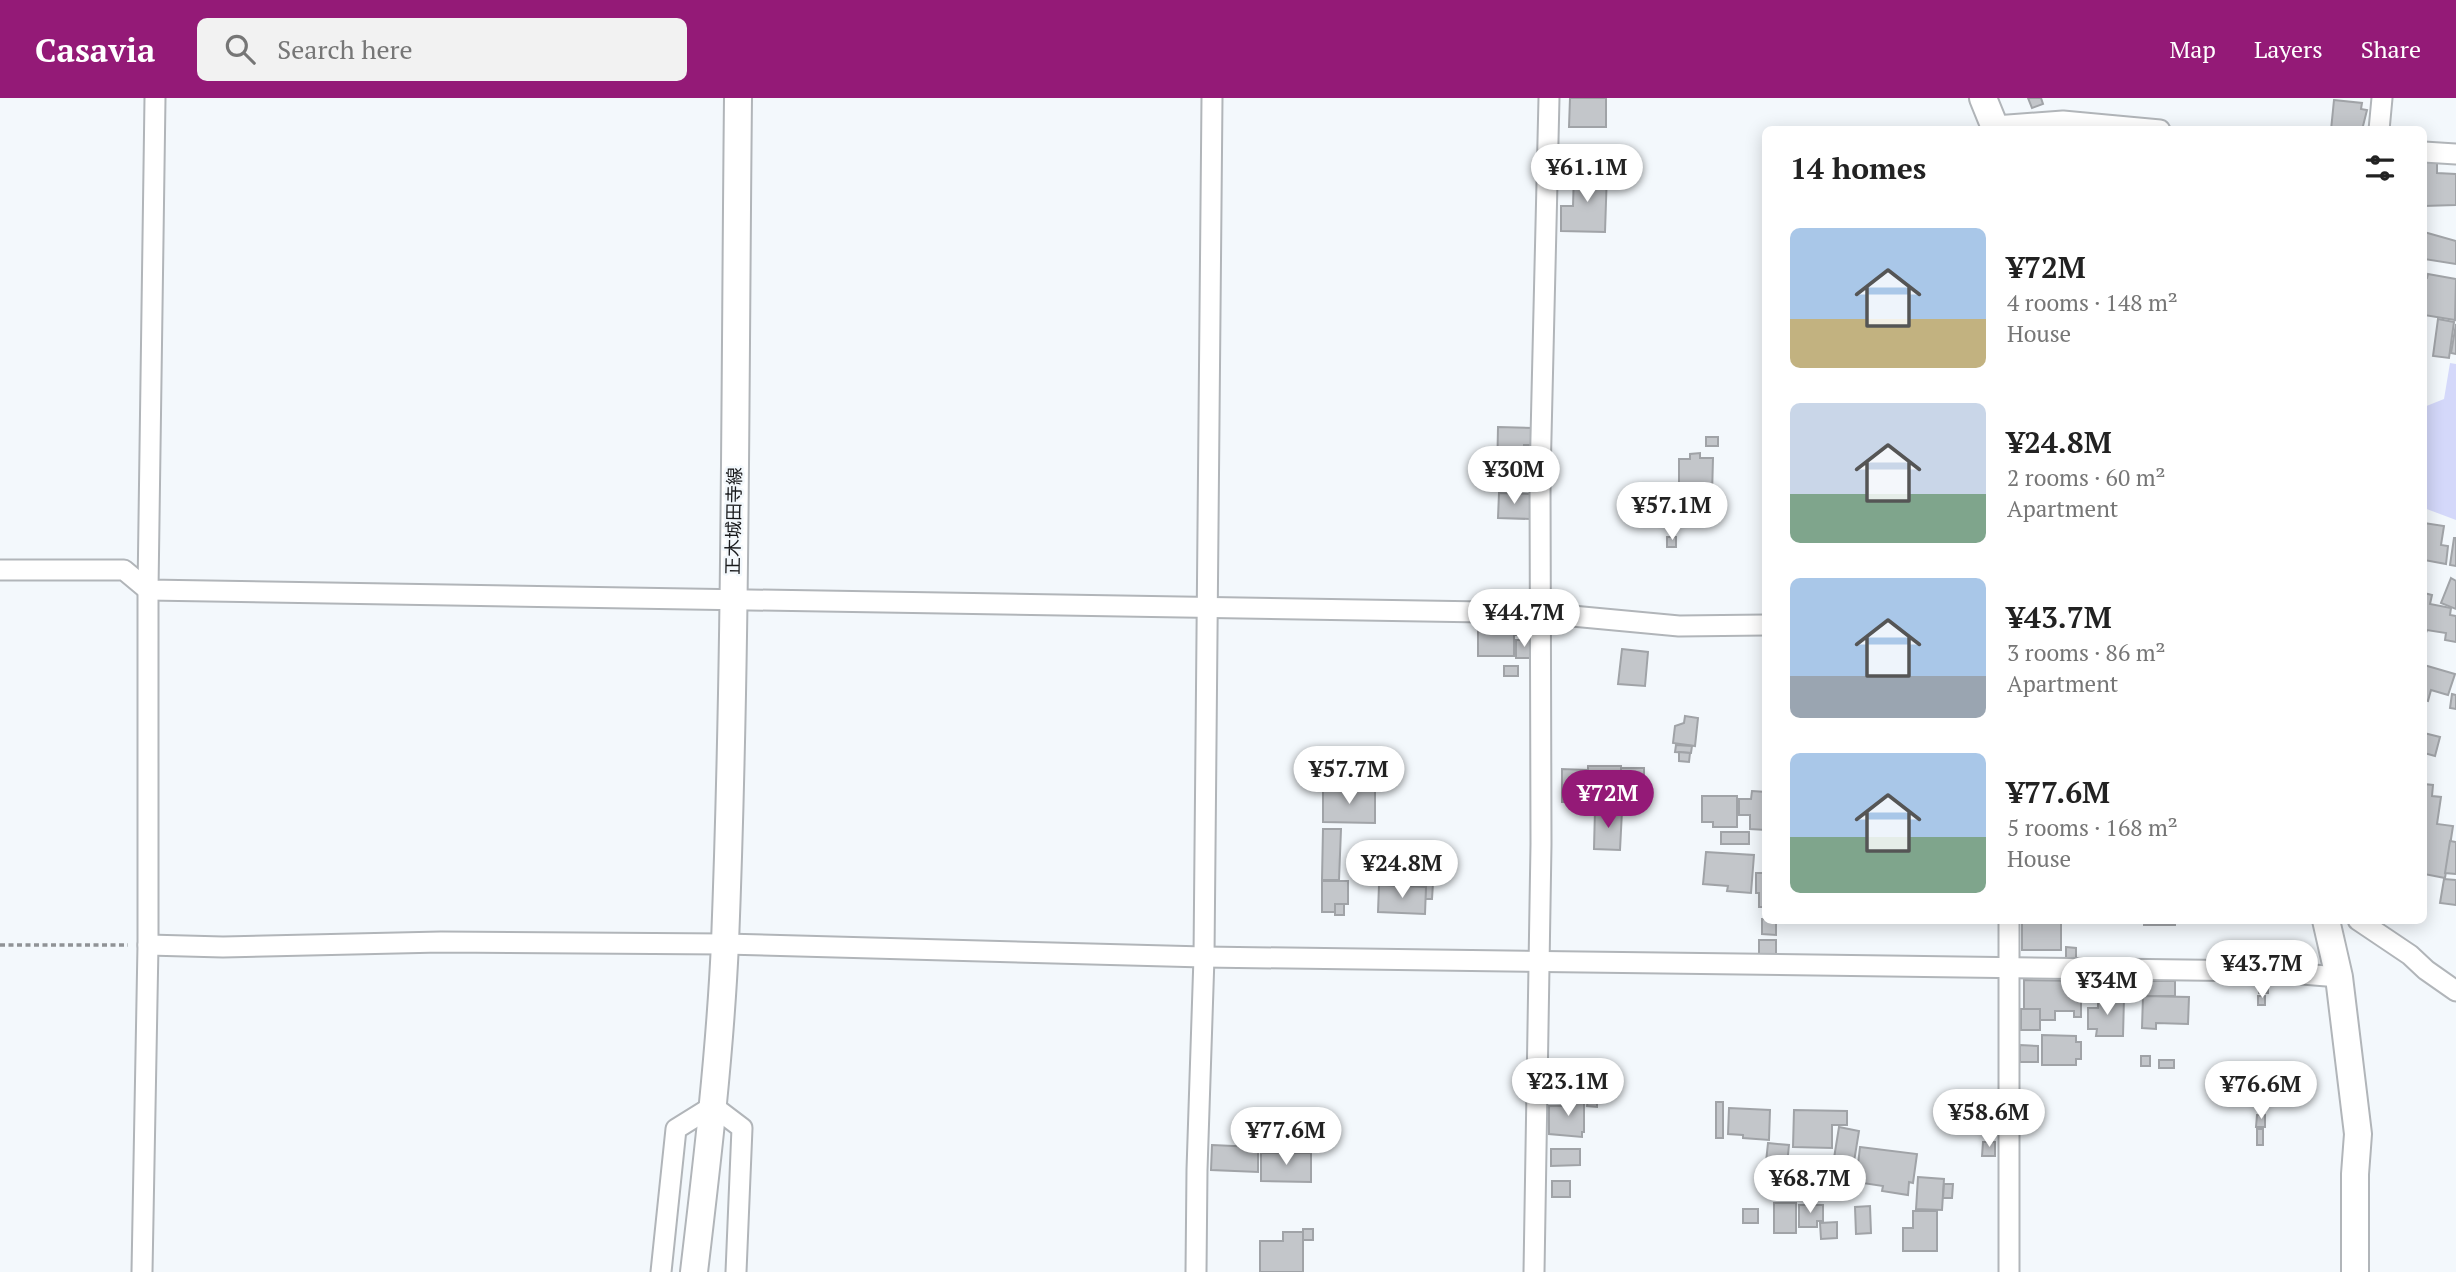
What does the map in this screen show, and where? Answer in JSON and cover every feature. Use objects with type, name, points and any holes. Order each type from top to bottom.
[{"type":"street","points":[[142,1272],[148,945],[148,590],[155,98]]},
{"type":"street","name":"正木城田寺線","points":[[694,1272],[713,1106],[725,944],[733,600],[738,98]]},
{"type":"street","points":[[1196,1272],[1204,957],[1212,98]]},
{"type":"street","points":[[1534,1272],[1539,962],[1540,479],[1549,98]]},
{"type":"street","points":[[1983,98],[1994,126]]},
{"type":"street","points":[[2379,126],[2382,98]]},
{"type":"street","points":[[2014,126],[2063,121],[2117,126]]},
{"type":"street","points":[[2427,152],[2456,154]]},
{"type":"street","points":[[0,570],[124,570],[148,590],[1540,613],[1679,626],[1762,625]]},
{"type":"street","points":[[2009,924],[2009,1272]]},
{"type":"street","points":[[2327,924],[2339,977],[2358,1134],[2355,1174],[2355,1272]]},
{"type":"street","points":[[2364,924],[2456,991]]},
{"type":"street","points":[[148,945],[223,947],[441,942],[725,944],[1204,957],[2263,971],[2339,977]]},
{"type":"street","points":[[661,1272],[676,1129],[713,1106],[742,1128],[736,1272]]},
{"type":"path","points":[[0,945],[148,945]]},
{"type":"shaded area","points":[[2450,363],[2456,364],[2456,520],[2427,509],[2427,406],[2444,399]]},
{"type":"building","points":[[1570,98],[1606,98],[1606,127],[1569,127]]},
{"type":"building","points":[[2028,98],[2041,98],[2043,104],[2032,108]]},
{"type":"building","points":[[2334,100],[2362,103],[2361,109],[2367,110],[2363,126],[2331,126]]},
{"type":"building","points":[[2427,161],[2437,163],[2437,173],[2456,174],[2456,205],[2427,206]]},
{"type":"building","points":[[1574,172],[1607,172],[1605,232],[1561,231],[1561,206],[1573,206]]},
{"type":"building","points":[[2427,233],[2456,241],[2456,264],[2427,259]]},
{"type":"building","points":[[2428,274],[2456,279],[2455,320],[2427,315]]},
{"type":"building","points":[[2438,319],[2454,322],[2449,358],[2433,356]]},
{"type":"building","points":[[2456,324],[2456,354],[2451,353]]},
{"type":"building","points":[[1498,427],[1532,428],[1531,445],[1524,445],[1523,479],[1497,478]]},
{"type":"building","points":[[1706,437],[1718,437],[1718,446],[1706,446]]},
{"type":"building","points":[[1700,453],[1700,458],[1713,458],[1712,495],[1696,494],[1696,489],[1679,488],[1679,459],[1690,459],[1690,454]]},
{"type":"building","points":[[1499,493],[1530,494],[1530,519],[1498,518]]},
{"type":"building","points":[[2427,523],[2444,526],[2441,545],[2448,546],[2446,564],[2427,561]]},
{"type":"building","points":[[1667,537],[1676,537],[1676,547],[1667,547]]},
{"type":"building","points":[[2456,538],[2456,566],[2450,565]]},
{"type":"building","points":[[2451,578],[2456,581],[2456,609],[2441,603]]},
{"type":"building","points":[[2427,594],[2432,595],[2430,604],[2451,608],[2450,615],[2456,616],[2456,642],[2445,640],[2446,633],[2427,630]]},
{"type":"building","points":[[1478,625],[1524,625],[1524,635],[1514,635],[1514,656],[1478,656]]},
{"type":"building","points":[[1516,640],[1532,640],[1532,658],[1516,658]]},
{"type":"building","points":[[1622,649],[1648,652],[1645,686],[1618,684]]},
{"type":"building","points":[[1504,666],[1518,666],[1518,676],[1504,676]]},
{"type":"building","points":[[2427,666],[2455,674],[2448,695],[2431,690],[2428,701]]},
{"type":"building","points":[[2452,694],[2456,695],[2456,709],[2450,708]]},
{"type":"building","points":[[1685,716],[1698,718],[1695,746],[1673,743],[1675,726],[1684,723]]},
{"type":"building","points":[[2427,734],[2440,737],[2435,756],[2427,754]]},
{"type":"building","points":[[1676,745],[1692,746],[1691,753],[1675,752]]},
{"type":"building","points":[[1679,752],[1690,753],[1689,762],[1679,761]]},
{"type":"building","points":[[1588,766],[1621,766],[1621,803],[1562,802],[1562,769],[1588,770]]},
{"type":"building","points":[[1621,768],[1644,768],[1644,786],[1621,786]]},
{"type":"building","points":[[2427,784],[2433,785],[2432,796],[2441,797],[2437,824],[2453,826],[2445,878],[2427,875]]},
{"type":"building","points":[[1323,790],[1375,790],[1375,823],[1323,822]]},
{"type":"building","points":[[1752,791],[1762,792],[1762,830],[1750,829],[1750,815],[1739,815],[1739,799],[1751,799]]},
{"type":"building","points":[[1702,796],[1737,796],[1737,827],[1713,827],[1713,822],[1702,822]]},
{"type":"building","points":[[1595,809],[1622,811],[1620,850],[1594,849]]},
{"type":"building","points":[[1323,829],[1341,829],[1339,880],[1322,880]]},
{"type":"building","points":[[1721,832],[1749,832],[1749,844],[1721,844]]},
{"type":"building","points":[[2450,841],[2456,842],[2456,874],[2445,873]]},
{"type":"building","points":[[1706,852],[1754,855],[1751,893],[1727,891],[1728,886],[1703,884]]},
{"type":"building","points":[[1756,873],[1762,873],[1762,907],[1759,907],[1759,893],[1756,893]]},
{"type":"building","points":[[2444,879],[2456,880],[2456,905],[2440,903]]},
{"type":"building","points":[[1322,881],[1348,881],[1348,904],[1335,904],[1335,912],[1322,912]]},
{"type":"building","points":[[1419,882],[1433,883],[1432,899],[1425,899],[1426,887],[1419,887]]},
{"type":"building","points":[[1379,885],[1426,887],[1425,914],[1378,912]]},
{"type":"building","points":[[1335,904],[1344,904],[1344,915],[1335,915]]},
{"type":"building","points":[[1762,924],[1776,924],[1776,935],[1762,934]]},
{"type":"building","points":[[2022,924],[2061,924],[2061,950],[2022,950]]},
{"type":"building","points":[[2144,924],[2175,924],[2175,925]]},
{"type":"building","points":[[1759,940],[1776,940],[1776,956],[1759,956]]},
{"type":"building","points":[[2066,947],[2076,948],[2076,959],[2066,959]]},
{"type":"building","points":[[2081,979],[2098,979],[2098,995],[2081,995]]},
{"type":"building","points":[[2024,980],[2081,981],[2081,1017],[2074,1017],[2074,1011],[2055,1011],[2055,1020],[2040,1020],[2040,1009],[2024,1009]]},
{"type":"building","points":[[2141,981],[2175,981],[2175,996],[2140,996]]},
{"type":"building","points":[[2259,981],[2268,981],[2268,993],[2259,993]]},
{"type":"building","points":[[2143,996],[2189,997],[2188,1024],[2156,1023],[2156,1029],[2142,1028]]},
{"type":"building","points":[[2258,996],[2265,996],[2265,1005],[2258,1005]]},
{"type":"building","points":[[2098,997],[2124,998],[2123,1036],[2096,1036],[2097,1029],[2088,1029],[2088,1008],[2098,1008]]},
{"type":"building","points":[[2021,1009],[2040,1009],[2040,1030],[2021,1030]]},
{"type":"building","points":[[2042,1035],[2076,1036],[2076,1042],[2081,1042],[2081,1059],[2076,1059],[2076,1065],[2042,1065]]},
{"type":"building","points":[[2020,1045],[2038,1046],[2038,1062],[2020,1062]]},
{"type":"building","points":[[2141,1056],[2150,1056],[2150,1066],[2141,1066]]},
{"type":"building","points":[[2159,1060],[2174,1060],[2174,1068],[2159,1068]]},
{"type":"building","points":[[1563,1098],[1584,1098],[1582,1137],[1549,1134],[1549,1106],[1563,1106]]},
{"type":"building","points":[[1588,1099],[1597,1099],[1597,1107],[1587,1106]]},
{"type":"building","points":[[1716,1102],[1723,1102],[1723,1138],[1716,1138]]},
{"type":"building","points":[[1729,1108],[1770,1110],[1769,1140],[1728,1134]]},
{"type":"building","points":[[1794,1110],[1847,1111],[1847,1125],[1832,1125],[1832,1148],[1793,1147]]},
{"type":"building","points":[[2257,1115],[2265,1115],[2265,1127],[2256,1127]]},
{"type":"building","points":[[1839,1127],[1859,1131],[1850,1186],[1830,1183]]},
{"type":"building","points":[[2257,1129],[2263,1129],[2263,1145],[2257,1145]]},
{"type":"building","points":[[1983,1142],[1995,1142],[1995,1156],[1982,1156]]},
{"type":"building","points":[[1768,1143],[1789,1145],[1785,1184],[1764,1181]]},
{"type":"building","points":[[1212,1145],[1255,1147],[1255,1152],[1258,1152],[1258,1172],[1211,1170]]},
{"type":"building","points":[[1860,1147],[1917,1154],[1913,1183],[1909,1182],[1908,1195],[1882,1191],[1883,1186],[1856,1182]]},
{"type":"building","points":[[1551,1149],[1580,1149],[1580,1165],[1551,1166]]},
{"type":"building","points":[[1261,1153],[1311,1153],[1311,1182],[1261,1181]]},
{"type":"building","points":[[1918,1177],[1944,1179],[1942,1210],[1916,1209]]},
{"type":"building","points":[[1552,1181],[1570,1181],[1570,1197],[1552,1197]]},
{"type":"building","points":[[1944,1184],[1953,1184],[1952,1198],[1943,1198]]},
{"type":"building","points":[[1774,1203],[1796,1203],[1796,1233],[1774,1233]]},
{"type":"building","points":[[1799,1205],[1823,1205],[1823,1221],[1817,1221],[1817,1227],[1799,1227]]},
{"type":"building","points":[[1870,1206],[1871,1233],[1856,1234],[1855,1207]]},
{"type":"building","points":[[1743,1209],[1758,1209],[1758,1223],[1743,1223]]},
{"type":"building","points":[[1913,1211],[1937,1211],[1937,1251],[1903,1251],[1903,1228],[1913,1228]]},
{"type":"building","points":[[1837,1222],[1837,1238],[1821,1239],[1820,1223]]},
{"type":"building","points":[[1303,1229],[1313,1229],[1313,1240],[1303,1240]]},
{"type":"building","points":[[1283,1232],[1303,1232],[1303,1272],[1260,1272],[1260,1241],[1283,1241]]}]
